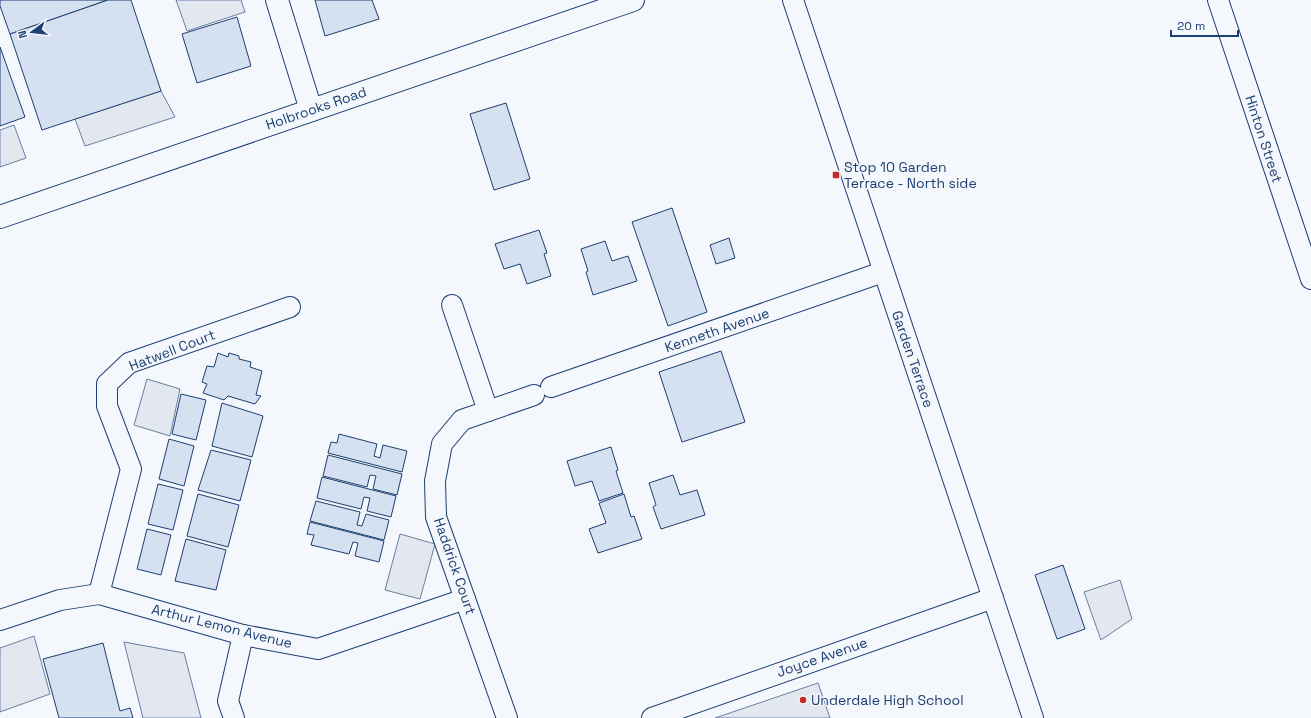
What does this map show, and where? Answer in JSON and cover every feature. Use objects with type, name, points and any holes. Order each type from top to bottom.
[{"type":"main road","points":[[277,0],[311,110]]},
{"type":"main road","name":"Holbrooks Road","points":[[0,217],[633,0]]},
{"type":"street","name":"Garden Terrace","points":[[793,0],[1033,718]]},
{"type":"street","name":"Hinton Street","points":[[1218,0],[1311,278]]},
{"type":"street","name":"Kenneth Avenue","points":[[543,391],[883,272]]},
{"type":"street","points":[[452,305],[488,412]]},
{"type":"street","name":"Hatwell Court","points":[[99,594],[131,469],[107,406],[107,384],[129,363],[290,308]]},
{"type":"street","name":"Haddrick Court","points":[[507,718],[436,517],[435,481],[442,444],[462,420],[488,412],[543,391]]},
{"type":"street","name":"Arthur Lemon Avenue","points":[[0,620],[60,600],[99,594],[243,635],[318,649],[466,599]]},
{"type":"street","name":"Joyce Avenue","points":[[652,718],[993,598]]},
{"type":"street","points":[[234,718],[228,701],[243,635]]},
{"type":"shaded area","points":[[176,0],[241,0],[245,12],[187,31]]},
{"type":"shaded area","points":[[161,91],[175,117],[85,146],[75,119]]},
{"type":"shaded area","points":[[14,125],[26,158],[0,167],[0,130]]},
{"type":"shaded area","points":[[147,379],[180,389],[170,436],[134,425]]},
{"type":"shaded area","points":[[400,534],[435,544],[420,599],[385,590]]},
{"type":"shaded area","points":[[1120,580],[1132,619],[1101,640],[1084,592]]},
{"type":"shaded area","points":[[34,636],[50,694],[0,712],[0,648]]},
{"type":"shaded area","points":[[124,642],[184,653],[201,718],[143,718]]},
{"type":"shaded area","name":"Underdale High School","points":[[818,683],[830,718],[715,718]]},
{"type":"building","points":[[0,0],[108,0],[10,34],[0,6]]},
{"type":"building","points":[[108,0],[131,0],[161,91],[42,130],[10,34]]},
{"type":"building","points":[[315,0],[372,0],[379,19],[325,36]]},
{"type":"building","points":[[237,17],[251,66],[197,83],[182,34]]},
{"type":"building","points":[[0,47],[25,117],[0,126]]},
{"type":"building","points":[[506,103],[530,179],[494,190],[470,114]]},
{"type":"building","points":[[672,208],[707,312],[668,326],[632,222]]},
{"type":"building","points":[[539,230],[547,253],[544,254],[551,276],[527,284],[520,264],[504,269],[495,244]]},
{"type":"building","points":[[729,238],[735,258],[716,264],[710,245]]},
{"type":"building","points":[[605,241],[612,261],[628,256],[637,281],[593,295],[586,272],[588,271],[581,249]]},
{"type":"building","points":[[721,351],[745,422],[682,442],[659,372]]},
{"type":"building","points":[[218,353],[228,357],[229,353],[239,356],[239,359],[251,362],[250,367],[262,371],[256,395],[261,396],[255,404],[228,396],[224,400],[203,393],[207,384],[202,382],[207,366],[214,367]]},
{"type":"building","points":[[181,394],[206,400],[196,440],[172,434]]},
{"type":"building","points":[[222,403],[263,416],[252,457],[212,446]]},
{"type":"building","points":[[339,434],[377,444],[374,456],[380,458],[383,445],[407,451],[402,472],[328,453],[331,442],[337,443]]},
{"type":"building","points":[[169,439],[194,446],[184,486],[159,479]]},
{"type":"building","points":[[611,447],[618,470],[616,471],[623,493],[599,501],[592,481],[575,486],[567,461]]},
{"type":"building","points":[[211,450],[251,460],[240,501],[198,490]]},
{"type":"building","points":[[328,455],[402,474],[397,495],[373,489],[376,476],[370,475],[367,487],[323,476]]},
{"type":"building","points":[[673,475],[680,495],[697,490],[705,515],[661,529],[653,507],[656,505],[649,483]]},
{"type":"building","points":[[322,477],[396,496],[391,517],[367,511],[370,498],[364,497],[361,509],[317,498]]},
{"type":"building","points":[[158,484],[183,490],[173,530],[148,524]]},
{"type":"building","points":[[198,494],[239,505],[228,547],[187,536]]},
{"type":"building","points":[[624,494],[631,517],[634,516],[642,539],[598,553],[589,529],[606,523],[599,503]]},
{"type":"building","points":[[316,501],[360,512],[357,525],[362,526],[366,514],[389,520],[384,540],[310,521]]},
{"type":"building","points":[[310,522],[384,541],[379,562],[355,556],[358,543],[353,542],[349,554],[311,545],[314,535],[307,534]]},
{"type":"building","points":[[147,529],[171,535],[161,575],[137,569]]},
{"type":"building","points":[[186,539],[226,550],[216,590],[175,581]]},
{"type":"building","points":[[1063,565],[1085,629],[1057,639],[1035,575]]},
{"type":"building","points":[[103,643],[120,711],[130,708],[133,718],[59,718],[43,659]]},
{"type":"place","name":"Stop 10 Garden Terrace - North side","points":[[836,175]]},
{"type":"place","name":"Underdale High School","points":[[803,700]]}]
